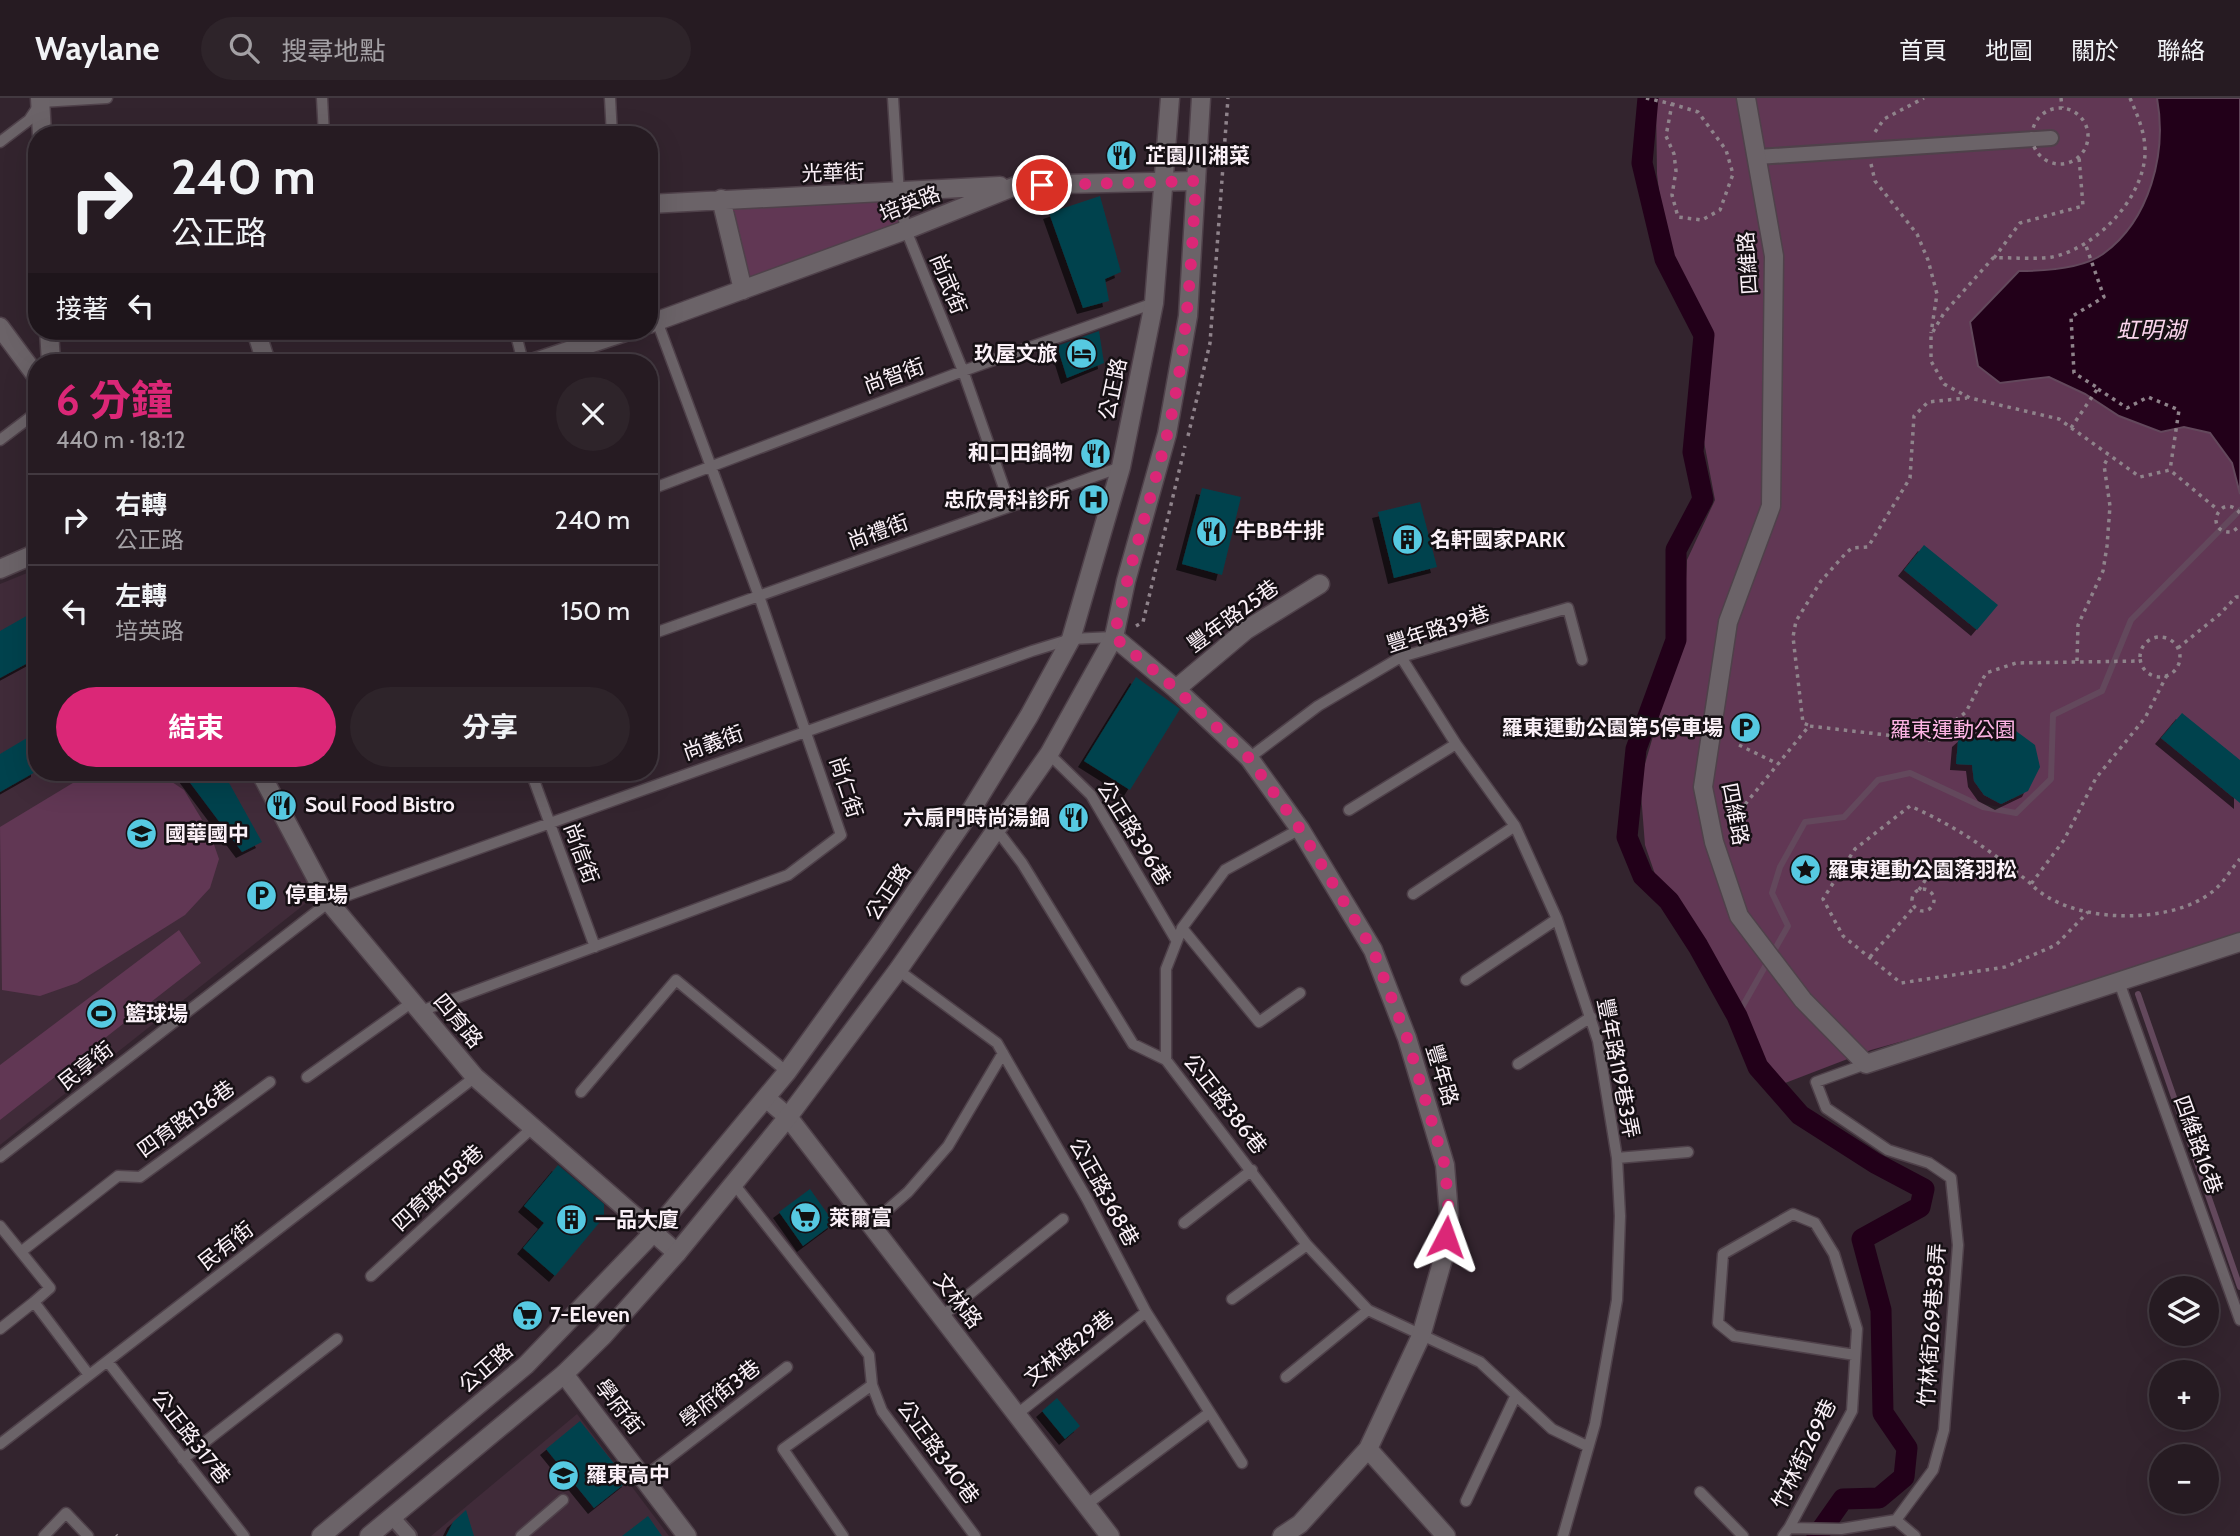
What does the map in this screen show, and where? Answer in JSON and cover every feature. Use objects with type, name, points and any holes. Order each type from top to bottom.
[{"type":"street","name":"公正路","points":[[321,1536],[526,1364],[654,1232],[787,1072],[970,813],[1071,639],[1121,467],[1154,303],[1170,98]]},
{"type":"street","points":[[369,1536],[564,1374],[603,1336],[677,1253],[788,1117],[898,970],[1049,754],[1114,637],[1126,581],[1167,434],[1188,316],[1201,98]]},
{"type":"street","name":"四維路","points":[[1746,98],[1774,256],[1771,506],[1728,622],[1703,787],[1714,842],[1739,916],[1802,1000],[1866,1064]]},
{"type":"street","points":[[40,100],[41,126]]},
{"type":"street","points":[[1757,157],[2051,138]]},
{"type":"street","name":"培英路","points":[[658,320],[906,230],[1018,185],[1164,184],[1196,181]]},
{"type":"street","name":"光華街","points":[[658,203],[899,194],[1018,185]]},
{"type":"street","points":[[721,199],[743,290]]},
{"type":"street","points":[[0,327],[28,365]]},
{"type":"street","points":[[559,354],[601,340]]},
{"type":"street","points":[[0,569],[28,557]]},
{"type":"street","name":"豐年路25巷","points":[[1176,689],[1246,630],[1320,584]]},
{"type":"street","name":"豐年路","points":[[1114,637],[1176,689],[1249,758],[1300,829],[1373,950],[1407,1038],[1445,1166],[1448,1226],[1443,1259],[1421,1336],[1368,1449],[1300,1524],[1282,1536]]},
{"type":"street","name":"四育路","points":[[268,781],[329,902],[475,1077],[677,1253]]},
{"type":"street","points":[[1866,1064],[2240,942]]},
{"type":"street","name":"文林路","points":[[766,1098],[788,1117],[1110,1536]]},
{"type":"street","name":"學府街","points":[[564,1374],[687,1536]]},
{"type":"street","points":[[1368,1449],[1446,1536]]},
{"type":"street","points":[[372,1494],[409,1536]]},
{"type":"lane","points":[[0,142],[29,120],[40,100],[107,98]]},
{"type":"lane","points":[[322,98],[324,126]]},
{"type":"lane","points":[[610,98],[612,126]]},
{"type":"lane","name":"尚武街","points":[[893,98],[899,194],[906,230],[963,370],[1010,505]]},
{"type":"lane","name":"尚智街","points":[[658,486],[963,370],[1154,303]]},
{"type":"lane","name":"尚仁街","points":[[416,1007],[595,947],[788,875],[841,835],[711,464],[658,334]]},
{"type":"lane","points":[[0,440],[28,419]]},
{"type":"lane","name":"尚禮街","points":[[658,632],[1121,467]]},
{"type":"lane","name":"豐年路39巷","points":[[1249,758],[1318,706],[1401,657],[1567,608],[1582,660]]},
{"type":"lane","name":"尚義街","points":[[329,902],[806,730],[1071,639],[1114,637]]},
{"type":"lane","name":"豐年路119巷3弄","points":[[1401,657],[1456,744],[1515,826],[1557,919],[1591,1017],[1617,1158],[1620,1216],[1617,1300],[1595,1424],[1587,1446],[1568,1534]]},
{"type":"lane","points":[[1349,810],[1456,744]]},
{"type":"lane","name":"公正路396巷","points":[[1049,754],[1091,795],[1176,940]]},
{"type":"lane","name":"尚信街","points":[[534,781],[595,947]]},
{"type":"lane","name":"公正路386巷","points":[[970,813],[997,830],[1022,863],[1133,1044],[1166,1060],[1307,1245],[1368,1310],[1480,1362],[1552,1429],[1587,1446]]},
{"type":"lane","points":[[1413,894],[1515,826]]},
{"type":"lane","points":[[1166,1060],[1166,969],[1182,928],[1225,870],[1300,829]]},
{"type":"lane","name":"民享街","points":[[0,1157],[329,902]]},
{"type":"lane","points":[[1466,980],[1557,919]]},
{"type":"lane","points":[[1182,928],[1259,1022],[1300,993]]},
{"type":"lane","name":"公正路368巷","points":[[898,970],[997,1043],[1087,1199],[1146,1312],[1242,1463]]},
{"type":"lane","points":[[581,1092],[676,980],[787,1072]]},
{"type":"lane","name":"四維路16巷","points":[[2119,982],[2240,1320]]},
{"type":"lane","points":[[307,1077],[416,1007]]},
{"type":"lane","points":[[1518,1064],[1591,1017]]},
{"type":"lane","points":[[870,1224],[908,1192],[948,1146],[1003,1053]]},
{"type":"lane","name":"竹林街269巷38弄","points":[[1866,1064],[1815,1082],[1826,1108],[1888,1150],[1928,1163],[1951,1178],[1958,1245],[1944,1430],[1933,1470],[1896,1520]]},
{"type":"lane","name":"民有街","points":[[0,1444],[475,1077]]},
{"type":"lane","name":"四育路136巷","points":[[22,1251],[118,1176],[140,1177],[270,1082]]},
{"type":"lane","name":"四育路158巷","points":[[371,1276],[532,1128]]},
{"type":"lane","points":[[1617,1158],[1688,1152]]},
{"type":"lane","points":[[1184,1223],[1252,1170]]},
{"type":"lane","name":"公正路340巷","points":[[734,1184],[869,1355],[872,1385],[881,1411],[975,1536]]},
{"type":"lane","name":"竹林街269巷","points":[[1791,1531],[1852,1411],[1857,1329],[1834,1254],[1815,1223],[1793,1214],[1723,1254],[1718,1323],[1734,1336],[1855,1355]]},
{"type":"lane","points":[[941,1317],[1063,1219]]},
{"type":"lane","points":[[0,1226],[50,1288],[0,1329]]},
{"type":"lane","points":[[1232,1299],[1307,1245]]},
{"type":"lane","points":[[34,1302],[89,1375]]},
{"type":"lane","points":[[1286,1377],[1368,1310]]},
{"type":"lane","name":"文林路29巷","points":[[1016,1415],[1146,1312]]},
{"type":"lane","points":[[183,1460],[337,1339]]},
{"type":"lane","name":"公正路317巷","points":[[108,1362],[244,1536]]},
{"type":"lane","name":"學府街3巷","points":[[644,1477],[787,1367]]},
{"type":"lane","points":[[844,1536],[783,1449],[872,1385]]},
{"type":"lane","points":[[1466,1501],[1515,1397]]},
{"type":"lane","points":[[1086,1505],[1209,1413]]},
{"type":"lane","points":[[1700,1492],[1743,1536]]},
{"type":"lane","points":[[521,1536],[563,1500]]},
{"type":"lane","points":[[44,1536],[66,1513],[88,1536]]},
{"type":"lane","points":[[1791,1531],[1842,1529],[1896,1520],[1914,1536]]},
{"type":"path","points":[[1646,98],[1654,99],[1672,104],[1699,112],[1714,130],[1730,159],[1733,174],[1720,209],[1702,220],[1678,217],[1672,195],[1674,155],[1666,136],[1672,104]]},
{"type":"path","points":[[1924,98],[1884,119],[1875,131],[1871,165],[1875,181],[1917,234],[1928,260],[1937,294],[1931,335],[1931,361],[1944,384],[1970,398],[2059,419],[2140,477],[2171,470]]},
{"type":"path","points":[[2061,98],[2062,108]]},
{"type":"path","points":[[1993,258],[2052,257],[2085,243],[2109,225],[2133,195],[2145,157],[2143,130],[2130,98]]},
{"type":"path","points":[[1931,335],[1944,313],[2020,223],[2083,206],[2079,157]]},
{"type":"path","points":[[2085,243],[2104,298],[2071,317],[2074,373],[2127,408],[2148,397],[2179,410],[2171,470]]},
{"type":"path","points":[[2071,428],[2098,388]]},
{"type":"path","points":[[1970,398],[1928,402],[1914,416],[1910,478],[1868,547],[1852,548],[1846,553],[1821,581],[1796,621],[1793,637],[1803,723],[1809,726],[1930,740],[1966,712],[1986,673],[2016,663],[2140,661]]},
{"type":"path","points":[[2077,661],[2078,625],[2103,571],[2110,506],[2104,465],[2109,456]]},
{"type":"path","points":[[2171,470],[2218,510]]},
{"type":"path","points":[[2218,510],[2230,506],[2240,513]]},
{"type":"path","points":[[2218,510],[2215,518],[2220,530],[2232,532],[2240,526]]},
{"type":"path","points":[[2178,648],[2220,614],[2236,597],[2240,597]]},
{"type":"path","points":[[2031,884],[2064,840],[2096,778],[2145,718],[2167,676],[2180,661],[2178,648],[2169,639],[2156,637],[2144,644],[2140,661],[2148,673],[2167,676]]},
{"type":"path","points":[[1714,842],[1809,726]]},
{"type":"path","points":[[1739,745],[1778,764]]},
{"type":"path","points":[[2088,912],[2056,945],[2006,967],[1901,983],[1843,936],[1823,899],[1855,849],[1910,806],[1944,821],[1991,851],[2040,894],[2088,912],[2122,919],[2170,911],[2212,892],[2240,859]]},
{"type":"path","points":[[1919,890],[1932,893],[1934,903],[1923,911],[1915,906],[1913,895],[1931,871],[2015,871]]},
{"type":"path","points":[[1870,958],[1915,906]]},
{"type":"shaded area","name":"國華國中","points":[[28,573],[28,781],[257,781],[315,896],[0,1145],[0,584]]},
{"type":"shaded area","name":"羅東高中","points":[[577,1414],[669,1536],[431,1536]]},
{"type":"green space","name":"羅東運動公園","points":[[1656,98],[2240,98],[2240,934],[2053,999],[1871,1050],[1772,1088],[1738,1006],[1668,912],[1645,845],[1640,781],[1683,633],[1687,560],[1715,500],[1699,415],[1698,325],[1665,242],[1657,174]]},
{"type":"green space","points":[[899,194],[906,230],[743,290],[721,199]]},
{"type":"green space","points":[[76,781],[170,781],[184,790],[210,833],[219,859],[210,888],[185,915],[77,983],[40,996],[2,990],[0,827]]},
{"type":"green space","name":"籃球場","points":[[179,930],[201,963],[0,1120],[0,1065]]},
{"type":"water","name":"虹明湖","points":[[2157,98],[2240,98],[2240,494],[2232,463],[2210,433],[2184,427],[2161,432],[2119,416],[2085,394],[2049,377],[2000,383],[1978,366],[1970,322],[2019,271],[2062,268],[2094,259],[2119,240],[2133,223],[2151,184],[2157,163]]},
{"type":"building","points":[[1100,196],[1121,272],[1105,279],[1109,301],[1083,308],[1049,213]]},
{"type":"building","name":"玖屋文旅","points":[[1099,331],[1104,363],[1067,378],[1057,346]]},
{"type":"building","name":"牛BB牛排","points":[[1202,488],[1241,497],[1222,575],[1182,564]]},
{"type":"building","name":"名軒國家PARK","points":[[1420,502],[1437,567],[1394,578],[1378,512]]},
{"type":"building","points":[[1924,545],[1998,605],[1977,630],[1904,570]]},
{"type":"building","points":[[28,615],[28,663],[0,678],[0,631]]},
{"type":"building","points":[[1136,677],[1180,709],[1130,790],[1084,761]]},
{"type":"building","points":[[2182,713],[2240,760],[2240,803],[2161,738]]},
{"type":"building","points":[[2016,731],[2035,745],[2040,767],[2028,791],[2001,804],[1984,795],[1974,781],[1972,765],[1956,764],[1958,741],[1967,733],[2004,737]]},
{"type":"building","points":[[28,737],[28,776],[0,792],[0,754]]},
{"type":"building","points":[[189,781],[228,781],[262,842],[242,852]]},
{"type":"building","name":"一品大廈","points":[[558,1165],[604,1204],[604,1217],[555,1276],[523,1248],[544,1223],[524,1206]]},
{"type":"building","name":"萊爾富","points":[[810,1189],[834,1223],[803,1246],[779,1212]]},
{"type":"building","points":[[1057,1398],[1080,1426],[1065,1439],[1042,1411]]},
{"type":"building","points":[[580,1421],[628,1481],[594,1508],[546,1449]]},
{"type":"building","points":[[466,1510],[474,1536],[446,1536],[453,1522]]},
{"type":"building","points":[[648,1516],[662,1536],[622,1536]]},
{"type":"waterway","points":[[1648,98],[1642,163],[1665,259],[1704,335],[1693,452],[1703,499],[1676,550],[1676,640],[1636,749],[1627,837],[1643,876],[1669,901],[1698,946],[1737,1016],[1758,1067],[1800,1115],[1875,1163],[1924,1189],[1920,1207],[1862,1239],[1881,1310],[1883,1413],[1907,1448],[1904,1477],[1879,1498],[1843,1499],[1817,1536]]},
{"type":"waterway","points":[[1737,1016],[1788,926],[1772,893],[1780,867],[1805,822],[1844,817],[1878,780],[1910,773],[1983,807],[2016,813],[2051,779],[2053,715],[2102,691],[2131,620],[2240,510]]},
{"type":"waterway","points":[[2138,994],[2240,1287]]},
{"type":"place","name":"芷園川湘菜","points":[[1122,156]]},
{"type":"place","name":"玖屋文旅","points":[[1081,354]]},
{"type":"place","name":"和口田鍋物","points":[[1096,453]]},
{"type":"place","name":"忠欣骨科診所","points":[[1093,500]]},
{"type":"place","name":"牛BB牛排","points":[[1212,531]]},
{"type":"place","name":"名軒國家PARK","points":[[1407,540]]},
{"type":"place","name":"羅東運動公園第5停車場","points":[[1746,728]]},
{"type":"place","name":"Soul Food Bistro","points":[[282,805]]},
{"type":"place","name":"六扇門時尚湯鍋","points":[[1073,818]]},
{"type":"place","name":"國華國中","points":[[142,834]]},
{"type":"place","name":"羅東運動公園落羽松","points":[[1805,870]]},
{"type":"place","name":"停車場","points":[[262,895]]},
{"type":"place","name":"籃球場","points":[[102,1014]]},
{"type":"place","name":"萊爾富","points":[[806,1218]]},
{"type":"place","name":"一品大廈","points":[[572,1220]]},
{"type":"place","name":"7-Eleven","points":[[527,1315]]},
{"type":"place","name":"羅東高中","points":[[563,1475]]},
{"type":"route","points":[[1042,185],[1164,184],[1196,181],[1188,316],[1167,434],[1126,581],[1114,637],[1176,689],[1249,758],[1300,829],[1373,950],[1407,1038],[1445,1166],[1449,1215],[1446,1237]]}]
